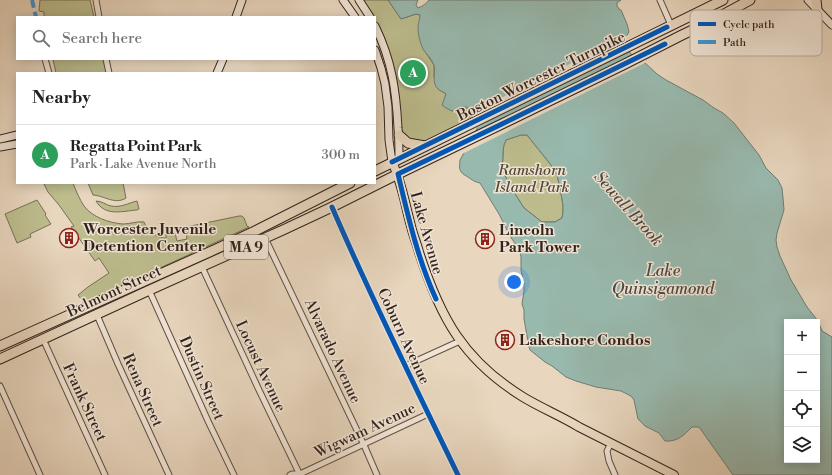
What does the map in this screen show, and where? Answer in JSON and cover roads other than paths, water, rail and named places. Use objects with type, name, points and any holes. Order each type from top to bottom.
[{"type":"highway","name":"Boston Worcester Turnpike","points":[[702,10],[723,0]]},
{"type":"highway","name":"Boston Worcester Turnpike","points":[[732,10],[750,0]]},
{"type":"highway","name":"Boston Worcester Turnpike","points":[[425,146],[690,16]]},
{"type":"highway","name":"Boston Worcester Turnpike","points":[[435,156],[504,124],[690,32]]},
{"type":"highway","points":[[398,135],[408,143],[425,146]]},
{"type":"highway","points":[[376,171],[425,146]]},
{"type":"highway","name":"Belmont Street","points":[[0,359],[266,238],[435,156]]},
{"type":"highway","name":"Belmont Street","points":[[0,346],[242,237],[348,184]]},
{"type":"highway","points":[[0,342],[10,342]]},
{"type":"main road","points":[[236,16],[242,0]]},
{"type":"main road","points":[[343,0],[354,16]]},
{"type":"main road","points":[[359,0],[369,16]]},
{"type":"main road","points":[[808,0],[817,5]]},
{"type":"main road","points":[[822,12],[832,25]]},
{"type":"main road","points":[[376,28],[386,53],[393,77],[398,135],[396,161]]},
{"type":"main road","points":[[376,53],[385,84],[396,161]]},
{"type":"main road","points":[[217,72],[222,60]]},
{"type":"main road","points":[[0,139],[16,136]]},
{"type":"main road","points":[[0,147],[16,144]]},
{"type":"main road","name":"Lake Avenue","points":[[396,161],[411,226],[429,282],[443,313],[466,348],[486,369],[514,391],[537,405],[674,475]]},
{"type":"street","points":[[96,0],[99,16]]},
{"type":"street","points":[[660,0],[669,26]]},
{"type":"street","points":[[45,60],[49,72]]},
{"type":"street","points":[[106,60],[109,72]]},
{"type":"street","name":"Coburn Avenue","points":[[332,207],[351,252],[458,475]]},
{"type":"street","name":"Alvarado Avenue","points":[[266,238],[378,475]]},
{"type":"street","name":"Locust Avenue","points":[[202,267],[300,475]]},
{"type":"street","name":"Dustin Street","points":[[149,290],[234,475]]},
{"type":"street","name":"Rena Street","points":[[97,315],[169,475]]},
{"type":"street","name":"Frank Street","points":[[43,340],[105,475]]},
{"type":"street","points":[[405,366],[460,341]]},
{"type":"street","points":[[0,386],[40,475]]},
{"type":"street","name":"Wigwam Avenue","points":[[290,475],[300,475],[428,414]]},
{"type":"street","points":[[611,443],[607,452],[615,475]]},
{"type":"water","name":"Lake Quinsigamond","points":[[388,0],[418,0],[416,5],[418,8],[429,0],[621,0],[617,3],[617,6],[621,10],[627,24],[629,32],[626,37],[630,53],[639,61],[645,63],[657,74],[703,100],[723,113],[734,123],[759,155],[766,168],[778,180],[782,188],[784,210],[777,233],[777,247],[791,280],[807,307],[816,319],[784,319],[784,463],[820,463],[820,326],[822,331],[832,337],[832,475],[733,475],[699,427],[692,427],[677,439],[665,441],[659,433],[645,426],[638,419],[634,400],[631,396],[621,391],[596,387],[566,377],[530,350],[522,304],[524,284],[521,270],[520,251],[480,183],[474,181],[461,172],[460,168],[460,160],[478,127],[477,116],[470,108],[462,107],[452,111],[442,105],[446,94],[436,87],[434,81],[434,65],[421,44],[418,28],[420,15],[416,14],[401,19]],"holes":[[[521,135],[527,135],[557,175],[563,212],[562,218],[555,222],[542,222],[524,208],[510,186],[502,169],[503,151],[506,140]]]},
{"type":"place","name":"Regatta Point Park","points":[[413,73]]},
{"type":"place","name":"Worcester Juvenile Detention Center","points":[[69,238]]},
{"type":"place","name":"Lincoln Park Tower","points":[[485,239]]},
{"type":"place","name":"Lakeshore Condos","points":[[505,340]]},
{"type":"park label","name":"Ramshorn Island Park","points":[[532,178]]},
{"type":"water label","name":"Sewall Brook","points":[[629,208]]}]
